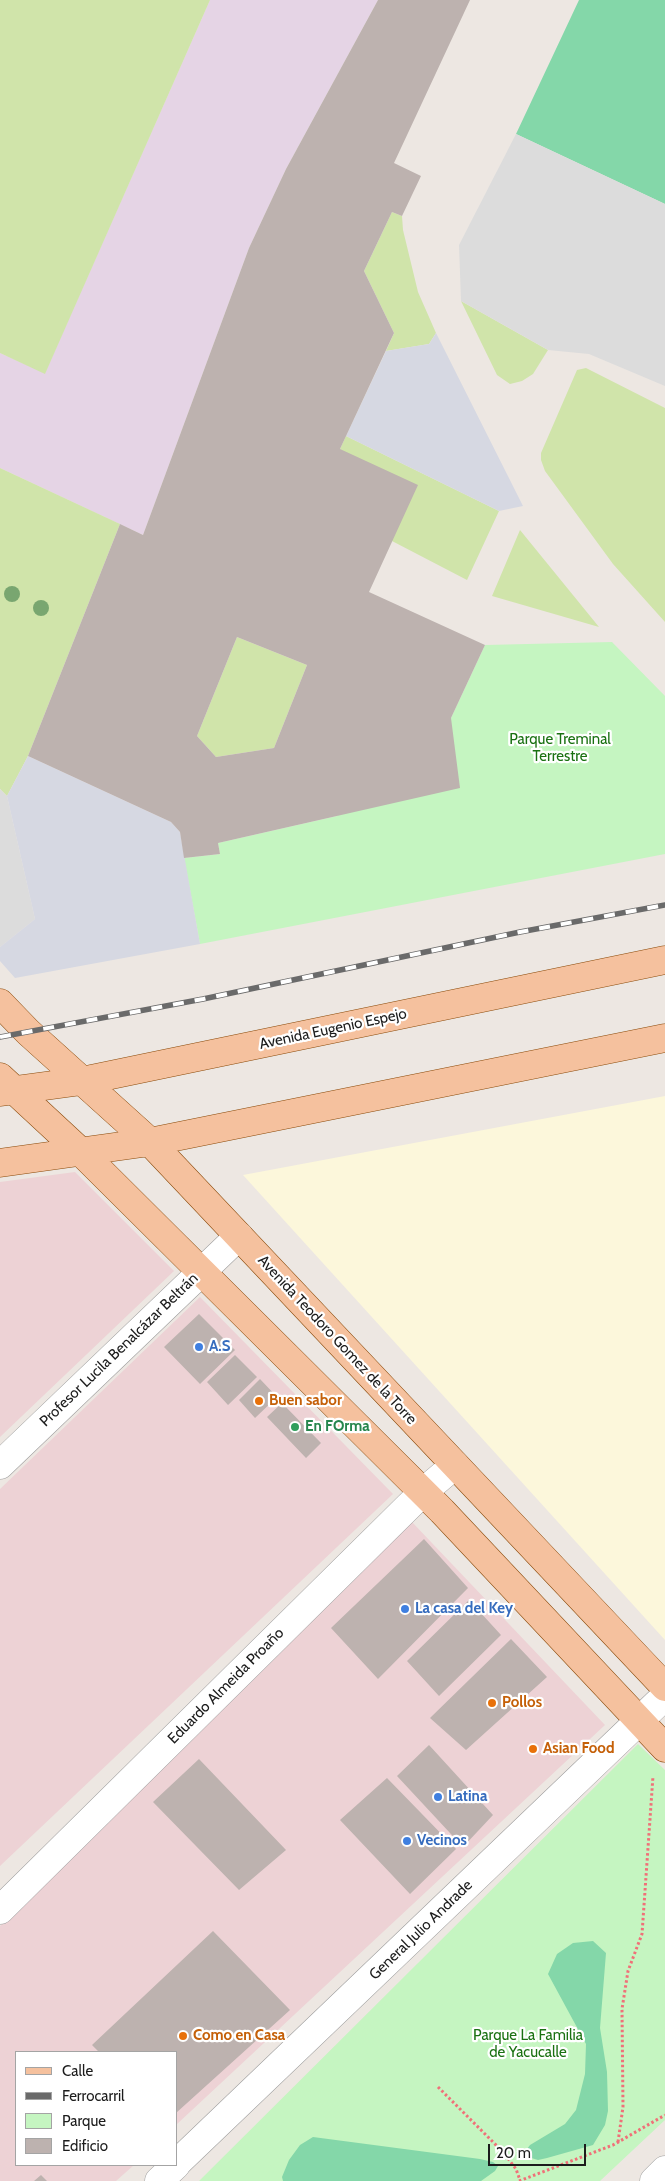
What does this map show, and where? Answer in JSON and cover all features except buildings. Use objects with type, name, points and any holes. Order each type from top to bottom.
[{"type":"main road","name":"Avenida Eugenio Espejo","points":[[5,1086],[82,1080],[665,960]]},
{"type":"main road","name":"Avenida Teodoro Gomez de la Torre","points":[[0,1003],[28,1032],[150,1142],[665,1687]]},
{"type":"main road","points":[[0,1163],[150,1142],[665,1038]]},
{"type":"main road","points":[[5,1086],[82,1153],[423,1492],[638,1721],[659,1758]]},
{"type":"street","name":"Profesor Lucila Benalcázar Beltrán","points":[[0,1465],[239,1236]]},
{"type":"street","name":"Eduardo Almeida Proaño","points":[[0,1910],[423,1492],[455,1465]]},
{"type":"street","name":"General Julio Andrade","points":[[178,2162],[665,1696]]},
{"type":"street","name":"General Julio Andrade","points":[[159,2181],[174,2166]]},
{"type":"street","points":[[654,2181],[665,2170]]},
{"type":"path","points":[[618,2142],[623,2107],[622,2009],[628,1971],[642,1934],[659,1758]]},
{"type":"path","points":[[438,2086],[503,2152],[516,2169],[520,2181],[618,2142],[665,2115]]},
{"type":"shaded area","points":[[210,0],[378,0],[286,169],[249,248],[143,535],[0,468],[0,353],[45,373]]},
{"type":"shaded area","points":[[516,134],[665,204],[665,386],[589,354],[548,350],[461,301],[459,245]]},
{"type":"shaded area","points":[[436,333],[523,506],[499,511],[346,436],[386,351],[429,344]]},
{"type":"shaded area","points":[[28,756],[171,822],[180,832],[200,944],[15,978],[0,961],[0,947],[35,919],[7,796]]},
{"type":"shaded area","points":[[0,789],[7,796],[35,919],[0,947]]},
{"type":"shaded area","points":[[665,1096],[665,1640],[243,1175]]},
{"type":"shaded area","points":[[75,1172],[174,1271],[0,1437],[0,1182]]},
{"type":"shaded area","points":[[200,1297],[393,1494],[0,1866],[0,1489]]},
{"type":"shaded area","points":[[412,1522],[605,1725],[178,2123],[178,2051],[15,2051],[15,2166],[133,2166],[116,2181],[0,2181],[0,1926]]},
{"type":"green space","points":[[0,0],[210,0],[45,374],[0,353]]},
{"type":"green space","points":[[579,0],[665,0],[665,204],[516,134]]},
{"type":"green space","points":[[392,212],[402,216],[403,230],[418,292],[436,333],[429,344],[386,351],[394,333],[364,271]]},
{"type":"green space","points":[[461,301],[548,350],[533,374],[522,381],[510,384],[497,375]]},
{"type":"green space","points":[[586,368],[665,408],[665,622],[613,564],[545,471],[541,460],[541,453],[577,370]]},
{"type":"green space","points":[[346,436],[499,511],[467,580],[392,541],[340,449]]},
{"type":"green space","points":[[0,468],[120,524],[28,756],[7,796],[0,789]]},
{"type":"green space","points":[[520,530],[599,627],[492,596]]},
{"type":"green space","points":[[237,637],[307,665],[274,748],[216,757],[197,736]]},
{"type":"green space","name":"Parque Treminal Terrestre","points":[[612,642],[665,696],[665,854],[200,944],[184,858],[220,854],[218,843],[337,816],[451,718],[485,645]]},
{"type":"green space","name":"Parque La Familia de Yacucalle","points":[[638,1744],[665,1770],[665,2120],[600,2181],[199,2181]]},
{"type":"green space","points":[[593,1941],[606,1953],[600,2028],[607,2072],[608,2111],[605,2125],[593,2145],[538,2160],[528,2157],[524,2153],[530,2145],[565,2124],[576,2110],[585,2074],[586,2044],[548,1974],[557,1954],[573,1943]]},
{"type":"green space","points":[[313,2137],[480,2159],[493,2162],[498,2166],[495,2171],[481,2181],[283,2181],[282,2177],[289,2160],[300,2145]]},
{"type":"railway","points":[[0,1037],[203,999],[520,932],[665,905]]},
{"type":"place","name":"A.S","points":[[199,1347]]},
{"type":"place","name":"Buen sabor","points":[[259,1401]]},
{"type":"place","name":"En FOrma","points":[[295,1427]]},
{"type":"place","name":"La casa del Key","points":[[405,1609]]},
{"type":"place","name":"Pollos","points":[[492,1703]]},
{"type":"place","name":"Asian Food","points":[[533,1749]]},
{"type":"place","name":"Latina","points":[[438,1797]]},
{"type":"place","name":"Vecinos","points":[[407,1841]]},
{"type":"place","name":"Como en Casa","points":[[183,2036]]}]
